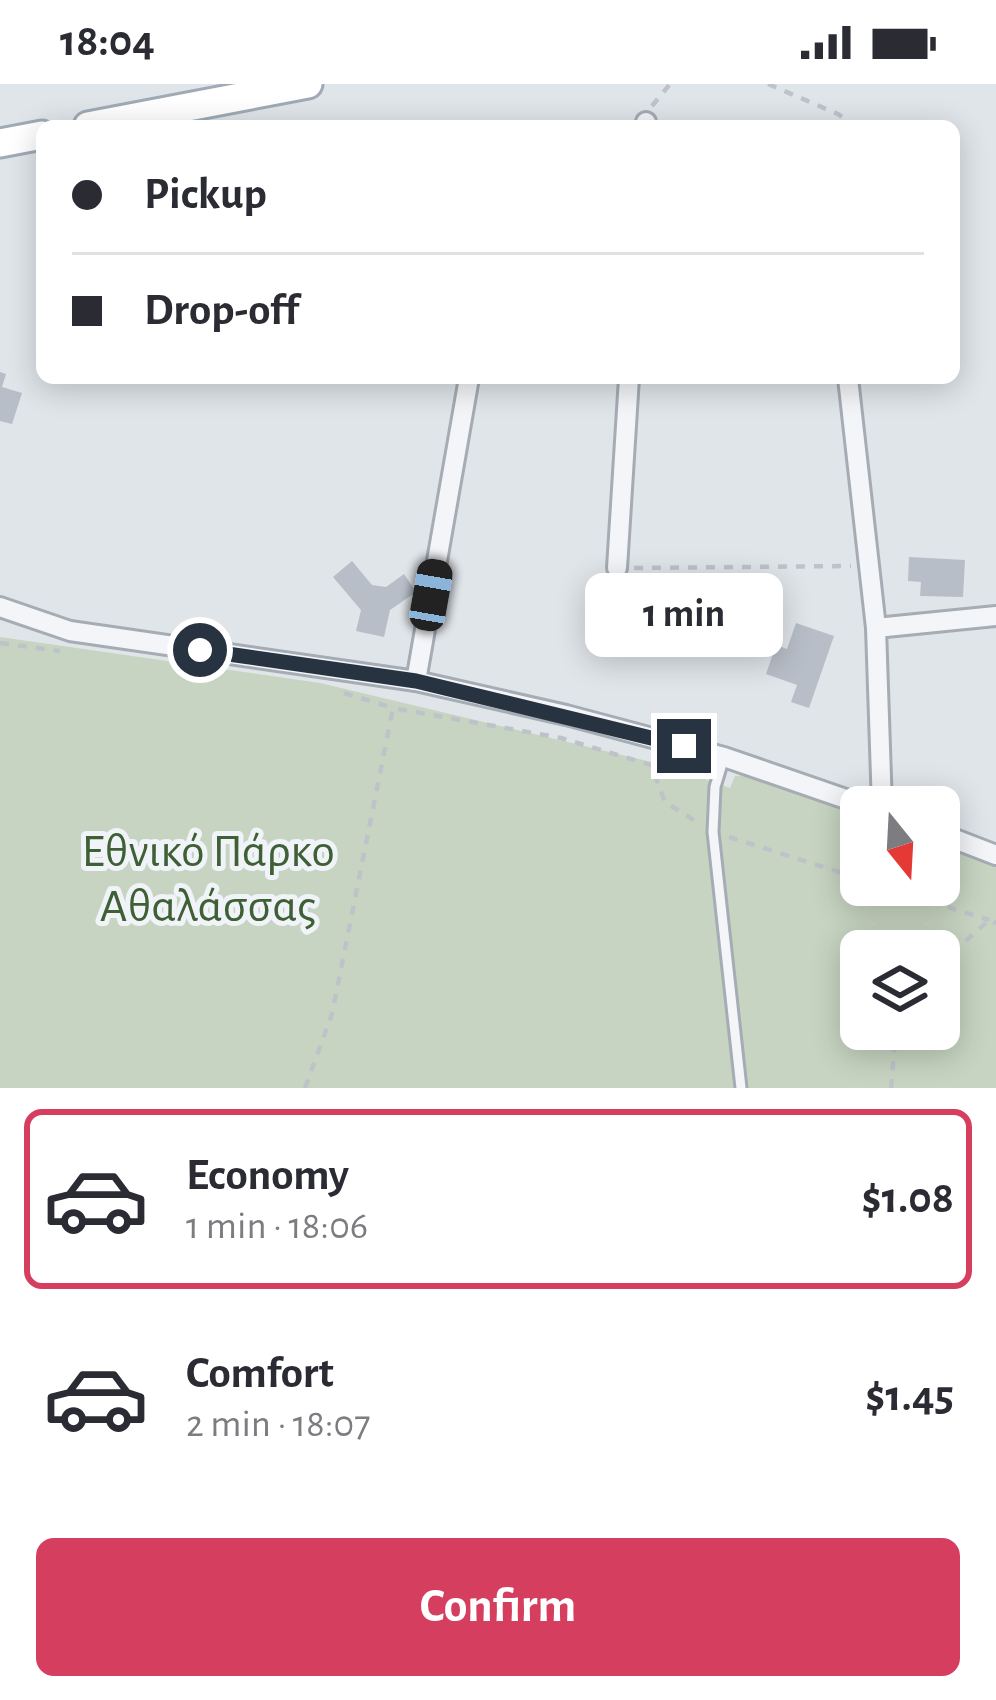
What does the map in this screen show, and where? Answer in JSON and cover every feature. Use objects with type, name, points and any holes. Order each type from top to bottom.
[{"type":"main road","points":[[119,120],[308,84]]},
{"type":"main road","points":[[0,143],[36,136]]},
{"type":"street","points":[[416,681],[468,384]]},
{"type":"street","points":[[617,568],[629,384]]},
{"type":"street","points":[[849,384],[876,628],[881,786]]},
{"type":"street","points":[[0,607],[70,631],[416,681],[724,757],[840,797]]},
{"type":"street","points":[[876,628],[996,616]]},
{"type":"street","points":[[960,841],[996,855]]},
{"type":"lane","points":[[724,757],[715,788],[713,832],[741,1088]]},
{"type":"path","points":[[648,120],[659,92],[670,84]]},
{"type":"path","points":[[768,84],[846,120]]},
{"type":"path","points":[[617,568],[869,566]]},
{"type":"path","points":[[304,1088],[332,1014],[393,708],[561,738],[651,765],[665,802],[713,832],[840,872]]},
{"type":"path","points":[[945,906],[992,921]]},
{"type":"path","points":[[960,948],[992,921]]},
{"type":"path","points":[[891,1088],[894,1050]]},
{"type":"green space","name":"Εθνικό Πάρκο Αθαλάσσας","points":[[0,637],[320,683],[668,766],[730,788],[735,776],[752,775],[840,807],[840,906],[960,906],[960,852],[996,865],[996,1088],[0,1088]]},
{"type":"building","points":[[0,372],[6,374],[2,387],[22,393],[12,424],[0,421]]},
{"type":"building","points":[[909,557],[965,560],[963,597],[920,596],[921,582],[908,581]]},
{"type":"building","points":[[352,561],[372,585],[386,587],[404,574],[416,592],[390,610],[384,637],[356,631],[361,610],[333,577]]},
{"type":"building","points":[[796,623],[834,636],[809,708],[791,702],[797,685],[766,674],[776,645],[787,649]]},
{"type":"route","points":[[200,650],[416,681],[684,746]]}]
